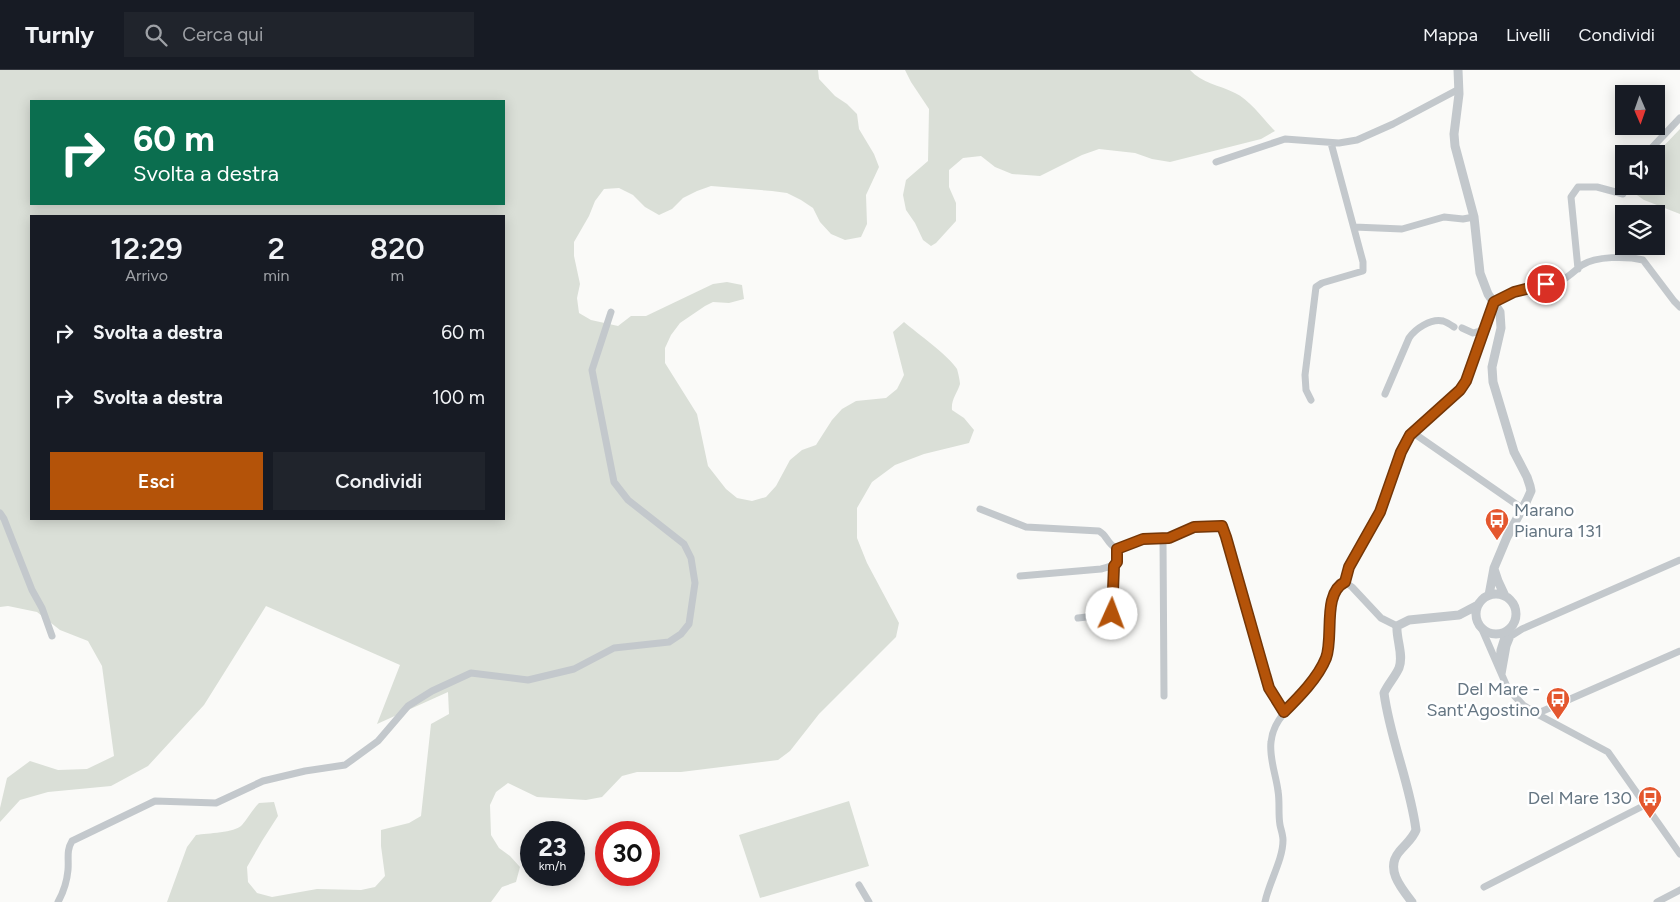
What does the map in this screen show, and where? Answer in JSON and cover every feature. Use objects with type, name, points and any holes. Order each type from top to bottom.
[{"type":"street","points":[[1458,70],[1459,89],[1454,134],[1455,146],[1474,217],[1480,273],[1488,294],[1500,312],[1501,328],[1492,367],[1493,382],[1514,452],[1527,477],[1531,490],[1523,509],[1507,537],[1494,568],[1489,595]]},
{"type":"street","points":[[1216,162],[1285,140],[1331,142],[1357,140],[1375,133],[1459,89]]},
{"type":"street","points":[[1654,145],[1680,118]]},
{"type":"street","points":[[1311,400],[1306,390],[1305,375],[1316,287],[1322,283],[1363,271],[1363,262],[1331,142]]},
{"type":"street","points":[[1578,269],[1571,197],[1578,187],[1598,187],[1615,192]]},
{"type":"street","points":[[1354,227],[1402,230],[1444,217],[1464,219],[1474,217]]},
{"type":"street","points":[[1265,902],[1283,840],[1278,792],[1271,753],[1274,727],[1284,712],[1299,697],[1326,658],[1329,646],[1331,604],[1341,584],[1345,582],[1349,567],[1380,512],[1401,452],[1412,432],[1460,390],[1466,381],[1494,302],[1514,292],[1562,280],[1591,261],[1625,257],[1643,260],[1680,307]]},
{"type":"street","points":[[58,902],[66,878],[68,847],[72,841],[155,802],[216,803],[262,781],[304,771],[345,765],[378,740],[408,706],[432,691],[471,673],[528,680],[574,669],[614,648],[669,642],[681,634],[688,624],[695,583],[691,558],[684,544],[628,500],[614,482],[592,370],[611,312]]},
{"type":"street","points":[[1385,394],[1409,338],[1414,331],[1420,327],[1440,321],[1444,321],[1454,327]]},
{"type":"street","points":[[1462,328],[1473,334],[1480,331],[1487,322]]},
{"type":"street","points":[[1412,432],[1523,509]]},
{"type":"street","points":[[980,508],[1026,528],[1099,532],[1103,534],[1110,545],[1117,549]]},
{"type":"street","points":[[0,513],[32,590],[40,603],[52,636]]},
{"type":"street","points":[[1117,549],[1143,539],[1163,539],[1176,536],[1194,527],[1222,526],[1269,688],[1284,712]]},
{"type":"street","points":[[1163,539],[1164,696]]},
{"type":"street","points":[[1078,618],[1112,614],[1114,566],[1117,562],[1117,549]]},
{"type":"street","points":[[1501,671],[1511,636],[1522,629],[1680,560]]},
{"type":"street","points":[[1020,576],[1101,569],[1114,566]]},
{"type":"street","points":[[1494,568],[1505,596],[1512,602],[1515,611],[1514,622],[1506,631],[1500,650],[1501,671]]},
{"type":"street","points":[[1345,582],[1381,618],[1397,626]]},
{"type":"street","points":[[1397,626],[1409,620],[1459,615],[1478,605],[1489,595],[1498,594],[1505,596]]},
{"type":"street","points":[[1478,605],[1476,616],[1508,689],[1523,705],[1536,714],[1608,752],[1680,854]]},
{"type":"street","points":[[1459,615],[1494,633],[1506,631]]},
{"type":"street","points":[[1397,626],[1399,668],[1384,693],[1405,776],[1416,830],[1413,838],[1398,852],[1394,860],[1393,870],[1396,880],[1412,902]]},
{"type":"street","points":[[1536,714],[1680,651]]},
{"type":"street","points":[[1484,887],[1645,805]]},
{"type":"street","points":[[859,885],[869,902]]},
{"type":"street","points":[[1656,902],[1680,890]]},
{"type":"shaded area","points":[[0,70],[818,70],[819,79],[835,96],[857,114],[859,129],[874,154],[879,167],[866,195],[867,224],[861,237],[845,240],[831,234],[820,222],[813,208],[787,193],[711,186],[683,198],[672,209],[659,215],[645,207],[633,195],[619,188],[604,189],[595,201],[574,242],[574,256],[580,284],[577,298],[579,313],[591,320],[618,326],[631,316],[646,316],[713,284],[727,282],[742,285],[744,299],[729,303],[713,302],[705,306],[680,323],[671,335],[665,348],[665,363],[697,414],[708,466],[726,489],[737,498],[752,501],[766,497],[776,486],[790,460],[802,450],[816,445],[832,420],[842,409],[856,401],[886,398],[897,389],[904,375],[893,332],[904,322],[940,351],[957,369],[960,384],[953,400],[952,410],[964,418],[974,430],[969,443],[924,454],[895,465],[872,482],[857,508],[857,538],[867,563],[899,623],[896,637],[819,714],[790,751],[778,760],[681,772],[637,772],[622,776],[602,797],[586,800],[537,797],[508,783],[496,792],[490,805],[491,835],[499,848],[520,867],[516,882],[502,887],[491,902],[167,902],[187,847],[196,835],[238,828],[259,803],[274,802],[278,816],[247,867],[248,882],[257,893],[272,897],[317,889],[361,890],[375,887],[385,876],[381,830],[409,823],[421,816],[431,724],[449,714],[448,692],[377,724],[400,665],[266,606],[204,705],[148,766],[111,786],[48,792],[20,800],[0,822],[0,808],[7,778],[30,761],[58,770],[87,769],[114,756],[102,666],[88,641],[60,630],[37,612],[8,606],[0,607]]},
{"type":"shaded area","points":[[905,70],[1190,70],[1205,81],[1241,96],[1275,131],[1261,139],[1170,162],[1152,159],[1135,153],[1099,149],[1082,155],[1040,176],[1012,174],[995,167],[981,156],[963,158],[949,170],[949,187],[956,203],[956,221],[931,246],[923,240],[906,210],[903,195],[906,180],[928,161],[929,109]]},
{"type":"shaded area","points":[[1680,129],[1680,214],[1665,208],[1665,205],[1657,205],[1637,195],[1665,195],[1665,145]]},
{"type":"shaded area","points":[[849,801],[869,866],[760,898],[739,835]]},
{"type":"place","name":"Marano Pianura 131","points":[[1497,541]]},
{"type":"place","name":"Del Mare - Sant'Agostino","points":[[1558,720]]},
{"type":"place","name":"Del Mare 130","points":[[1650,819]]},
{"type":"route","points":[[1112,614],[1114,566],[1117,562],[1117,549],[1143,539],[1169,538],[1194,527],[1222,526],[1269,688],[1284,712],[1299,697],[1326,658],[1329,646],[1331,604],[1334,595],[1341,584],[1345,582],[1349,567],[1380,512],[1401,452],[1410,435],[1460,390],[1466,381],[1494,302],[1514,292],[1546,284]]}]
